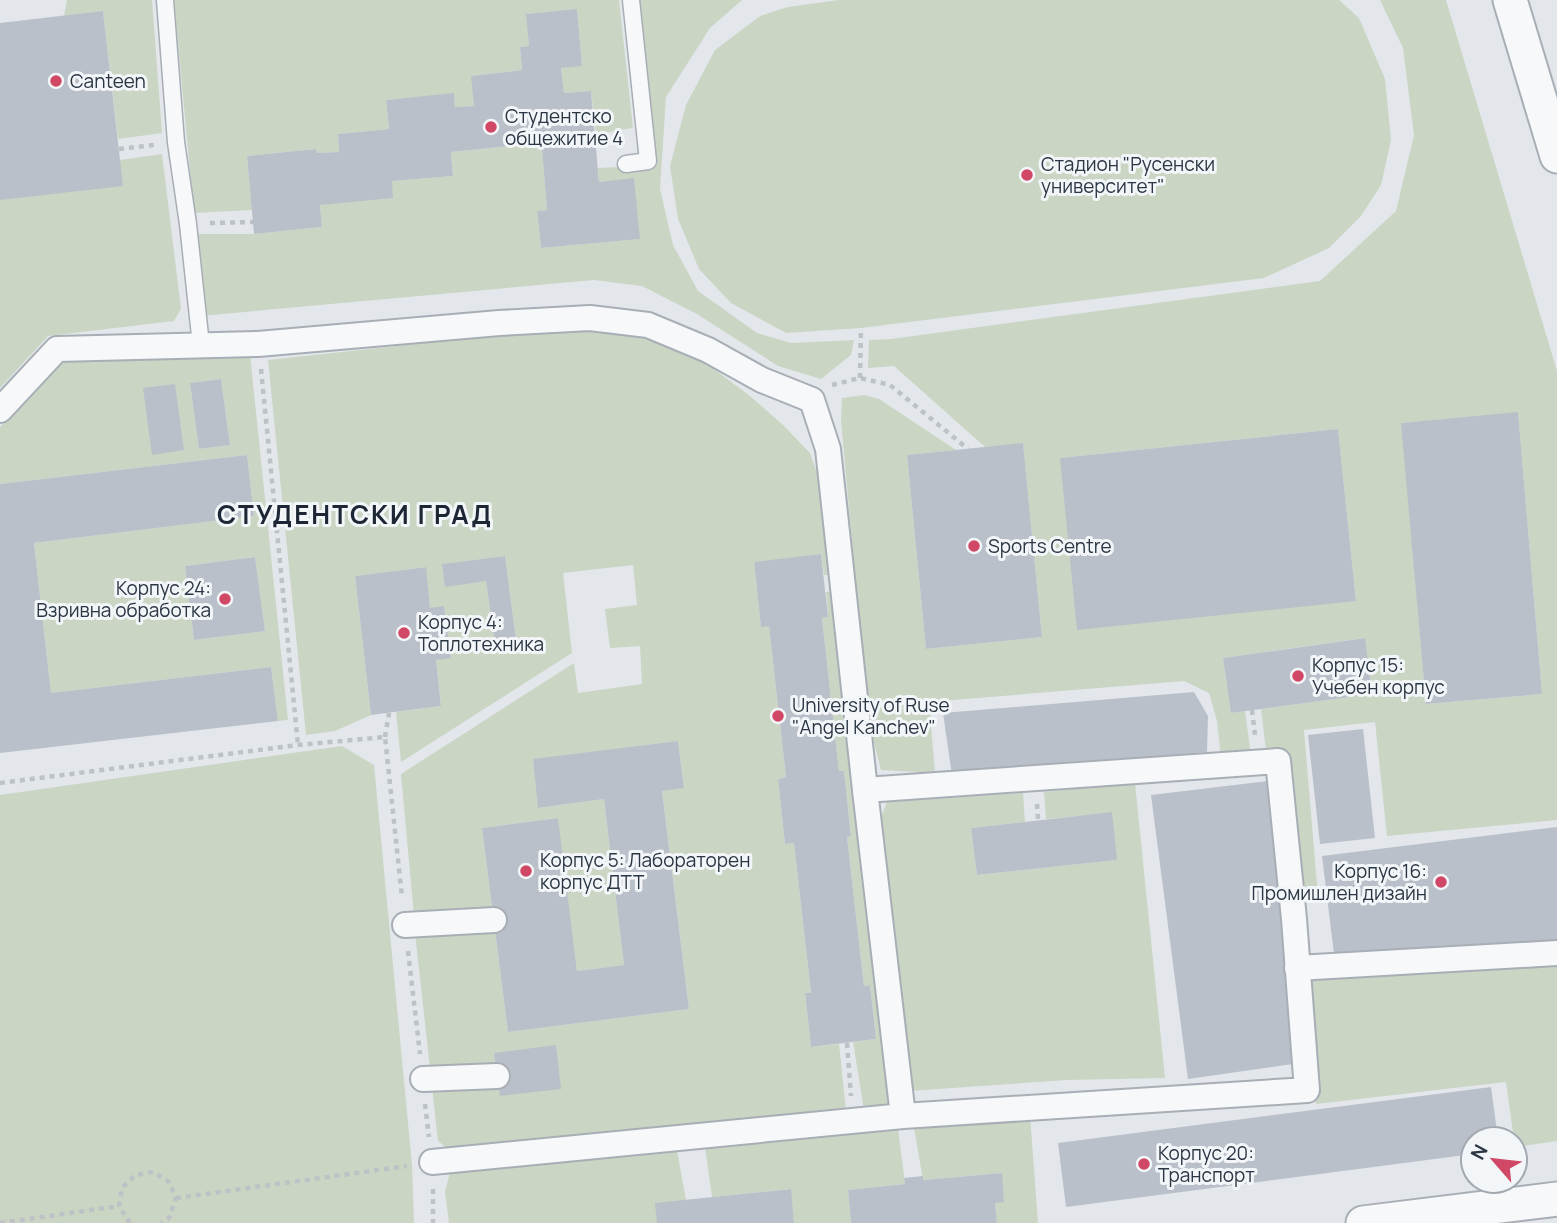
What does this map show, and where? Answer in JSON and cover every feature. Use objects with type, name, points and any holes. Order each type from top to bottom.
[{"type":"street","points":[[1510,0],[1557,156]]},
{"type":"street","points":[[0,410],[57,349],[258,344],[499,323],[590,318],[648,325],[708,350],[762,380],[812,400],[828,449],[864,790],[903,1116]]},
{"type":"street","points":[[432,1162],[903,1116],[1307,1090],[1278,761],[864,790]]},
{"type":"street","points":[[405,925],[494,920]]},
{"type":"street","points":[[1297,968],[1557,953]]},
{"type":"street","points":[[422,1079],[497,1076]]},
{"type":"street","points":[[1363,1223],[1557,1199]]},
{"type":"lane","points":[[165,0],[176,142],[201,345]]},
{"type":"lane","points":[[626,164],[648,161],[632,0]]},
{"type":"path","points":[[119,149],[176,142]]},
{"type":"path","points":[[188,224],[253,222]]},
{"type":"path","points":[[860,378],[861,328]]},
{"type":"path","points":[[258,344],[298,745]]},
{"type":"path","points":[[812,400],[829,385],[860,378],[890,385],[968,449]]},
{"type":"path","points":[[176,1198],[432,1162],[385,737],[389,713]]},
{"type":"path","points":[[0,783],[298,745],[385,737]]},
{"type":"path","points":[[847,1043],[853,1121]]},
{"type":"path","points":[[130,1223],[120,1206],[122,1188],[135,1175],[153,1172],[169,1182],[176,1198],[169,1218],[161,1223]]},
{"type":"path","points":[[0,1223],[120,1206]]},
{"type":"green space","points":[[67,0],[152,0],[162,133],[118,139],[103,11],[64,16]]},
{"type":"green space","points":[[174,0],[619,0],[633,128],[596,134],[591,91],[564,93],[561,68],[582,65],[577,10],[527,14],[529,46],[520,47],[522,70],[472,76],[474,106],[455,107],[454,94],[386,100],[389,129],[338,134],[339,152],[317,153],[316,149],[247,156],[252,210],[194,213]]},
{"type":"green space","points":[[640,0],[742,0],[710,28],[666,97],[660,189],[673,245],[698,291],[757,333],[791,343],[854,340],[851,355],[821,379],[778,366],[697,314],[642,286],[594,280],[200,316],[194,234],[254,234],[322,227],[320,205],[392,181],[453,176],[451,152],[530,144],[530,137],[541,137],[547,210],[537,211],[541,248],[639,239],[634,179],[599,182],[598,168],[655,165]]},
{"type":"green space","name":"Стадион \"Русенски университет\"","points":[[839,0],[1339,0],[1359,18],[1385,79],[1391,140],[1381,185],[1361,216],[1329,248],[1264,278],[861,328],[786,333],[731,303],[699,269],[678,219],[670,166],[686,105],[715,50],[760,16],[788,7]]},
{"type":"green space","points":[[1380,0],[1446,0],[1557,371],[1557,820],[1387,836],[1375,722],[1304,730],[1318,896],[1298,897],[1267,759],[1261,709],[1371,694],[1364,638],[1223,658],[1231,713],[1245,711],[1251,756],[1221,758],[1217,721],[1209,693],[1184,681],[929,702],[935,773],[881,770],[868,719],[841,420],[842,398],[864,395],[879,399],[956,450],[907,455],[926,649],[1042,637],[1023,444],[985,447],[894,366],[868,368],[869,340],[1320,281],[1396,211],[1414,135],[1403,48]],"holes":[[[1518,413],[1542,694],[1426,704],[1402,423]],[[1338,429],[1356,601],[1060,458]]]},
{"type":"green space","points":[[162,154],[181,309],[174,321],[48,336],[0,388],[0,200],[120,160]]},
{"type":"green space","points":[[591,325],[641,329],[683,346],[750,396],[810,453],[825,496],[838,575],[824,575],[821,554],[754,563],[761,626],[769,626],[786,777],[778,779],[785,844],[794,843],[811,993],[805,994],[811,1047],[839,1044],[846,1110],[447,1148],[438,1141],[415,933],[495,929],[508,1032],[689,1009],[662,791],[684,787],[678,741],[533,760],[539,808],[604,799],[624,965],[577,971],[557,818],[482,828],[493,914],[414,916],[401,774],[574,663],[578,693],[642,684],[640,646],[610,648],[605,609],[637,605],[633,565],[563,573],[572,653],[401,762],[396,712],[441,706],[436,660],[451,657],[444,607],[430,608],[425,567],[355,576],[371,715],[335,731],[306,735],[268,360]],"holes":[[[505,556],[517,647],[496,651],[486,581],[443,564]]]},
{"type":"green space","points":[[248,335],[288,720],[278,721],[271,667],[51,693],[34,543],[254,516],[247,455],[0,484],[0,427],[63,359]],"holes":[[[221,379],[230,445],[199,449],[190,383]],[[255,557],[265,631],[194,640],[185,566]]]},
{"type":"green space","points":[[842,590],[892,1108],[864,1110],[853,1042],[876,1039],[870,985],[864,986],[847,837],[851,835],[844,771],[839,771],[822,618],[828,617],[826,592]]},
{"type":"green space","points":[[342,746],[374,765],[412,1165],[414,1223],[0,1223],[0,795]]},
{"type":"green space","points":[[1135,783],[1165,1078],[1067,1080],[909,1091],[877,828],[887,802],[1023,793],[1025,822],[971,828],[977,875],[1116,860],[1111,813],[1046,819],[1044,792]]},
{"type":"green space","points":[[1557,966],[1557,1141],[1529,1145],[1529,1125],[1512,1125],[1506,1082],[1316,1104],[1305,978]]},
{"type":"green space","points":[[1030,1115],[1038,1223],[997,1223],[995,1203],[1004,1201],[1001,1173],[923,1180],[913,1122]]},
{"type":"green space","points":[[898,1129],[905,1184],[848,1190],[851,1223],[794,1223],[790,1189],[712,1197],[705,1147]]},
{"type":"green space","points":[[637,1148],[677,1151],[686,1200],[657,1223],[449,1223],[445,1192],[450,1172]]},
{"type":"building","name":"Студентско общежитие 4","points":[[577,9],[582,66],[561,68],[564,93],[591,91],[599,182],[634,178],[640,239],[541,248],[537,211],[547,210],[541,137],[530,137],[531,144],[451,152],[453,176],[392,181],[393,198],[320,205],[322,227],[254,234],[247,156],[316,149],[317,153],[339,152],[338,134],[389,129],[386,100],[454,93],[455,107],[474,106],[471,76],[522,70],[520,47],[529,46],[526,14]]},
{"type":"building","name":"Canteen","points":[[103,11],[123,186],[0,200],[0,23]]},
{"type":"building","points":[[221,379],[230,445],[199,449],[190,383]]},
{"type":"building","points":[[175,384],[184,450],[152,455],[143,388]]},
{"type":"building","points":[[1518,412],[1542,694],[1426,704],[1401,423]]},
{"type":"building","points":[[1338,429],[1356,601],[1077,630],[1060,458]]},
{"type":"building","name":"Sports Centre","points":[[1023,443],[1042,637],[926,649],[907,455]]},
{"type":"building","points":[[247,455],[254,516],[34,543],[51,693],[271,667],[278,721],[0,753],[0,484]]},
{"type":"building","points":[[821,554],[828,617],[822,618],[839,771],[844,771],[851,836],[847,837],[864,986],[870,985],[876,1039],[811,1047],[805,993],[811,993],[794,843],[785,844],[778,779],[786,777],[769,626],[761,627],[754,562]]},
{"type":"building","name":"Корпус 4: Топлотехника","points":[[505,556],[517,647],[496,651],[486,581],[445,587],[442,564]]},
{"type":"building","name":"Корпус 24: Взривна обработка","points":[[255,557],[265,631],[194,640],[185,566]]},
{"type":"building","name":"Корпус 4: Топлотехника","points":[[426,567],[430,608],[444,606],[451,658],[436,660],[441,706],[371,715],[355,576]]},
{"type":"building","name":"Корпус 15: Учебен корпус","points":[[1365,638],[1372,694],[1231,713],[1223,658]]},
{"type":"building","points":[[1194,692],[1208,716],[1207,752],[952,775],[943,713]]},
{"type":"building","points":[[1363,729],[1375,838],[1320,844],[1308,735]]},
{"type":"building","name":"Корпус 5: Лабораторен корпус ДТТ","points":[[678,741],[684,788],[662,791],[689,1009],[508,1032],[482,828],[558,818],[577,971],[624,965],[604,799],[538,808],[533,759]]},
{"type":"building","points":[[1268,781],[1300,1063],[1188,1079],[1151,795]]},
{"type":"building","points":[[1112,812],[1117,860],[977,875],[971,828]]},
{"type":"building","name":"Корпус 16: Промишлен дизайн","points":[[1557,827],[1557,948],[1335,962],[1322,856]]},
{"type":"building","points":[[556,1045],[561,1089],[500,1096],[494,1053]]},
{"type":"building","points":[[1491,1087],[1496,1125],[1459,1125],[1459,1156],[1066,1207],[1058,1143]]},
{"type":"building","points":[[1002,1173],[1004,1202],[995,1203],[997,1223],[851,1223],[848,1190],[905,1184],[904,1178],[923,1176],[923,1180]]},
{"type":"building","points":[[791,1189],[794,1223],[657,1223],[655,1203]]},
{"type":"place","name":"Canteen","points":[[56,81]]},
{"type":"place","name":"Студентско общежитие 4","points":[[491,127]]},
{"type":"place","name":"Стадион \"Русенски университет\"","points":[[1027,175]]},
{"type":"place","name":"Sports Centre","points":[[974,546]]},
{"type":"place","name":"Корпус 24: Взривна обработка","points":[[225,599]]},
{"type":"place","name":"Корпус 4: Топлотехника","points":[[404,633]]},
{"type":"place","name":"Корпус 15: Учебен корпус","points":[[1298,676]]},
{"type":"place","name":"University of Ruse \"Angel Kanchev\"","points":[[778,716]]},
{"type":"place","name":"Корпус 5: Лабораторен корпус ДТТ","points":[[526,871]]},
{"type":"place","name":"Корпус 16: Промишлен дизайн","points":[[1441,882]]},
{"type":"place","name":"Корпус 20: Транспорт","points":[[1144,1164]]},
{"type":"district","name":"СТУДЕНТСКИ ГРАД","points":[[355,514]]}]
